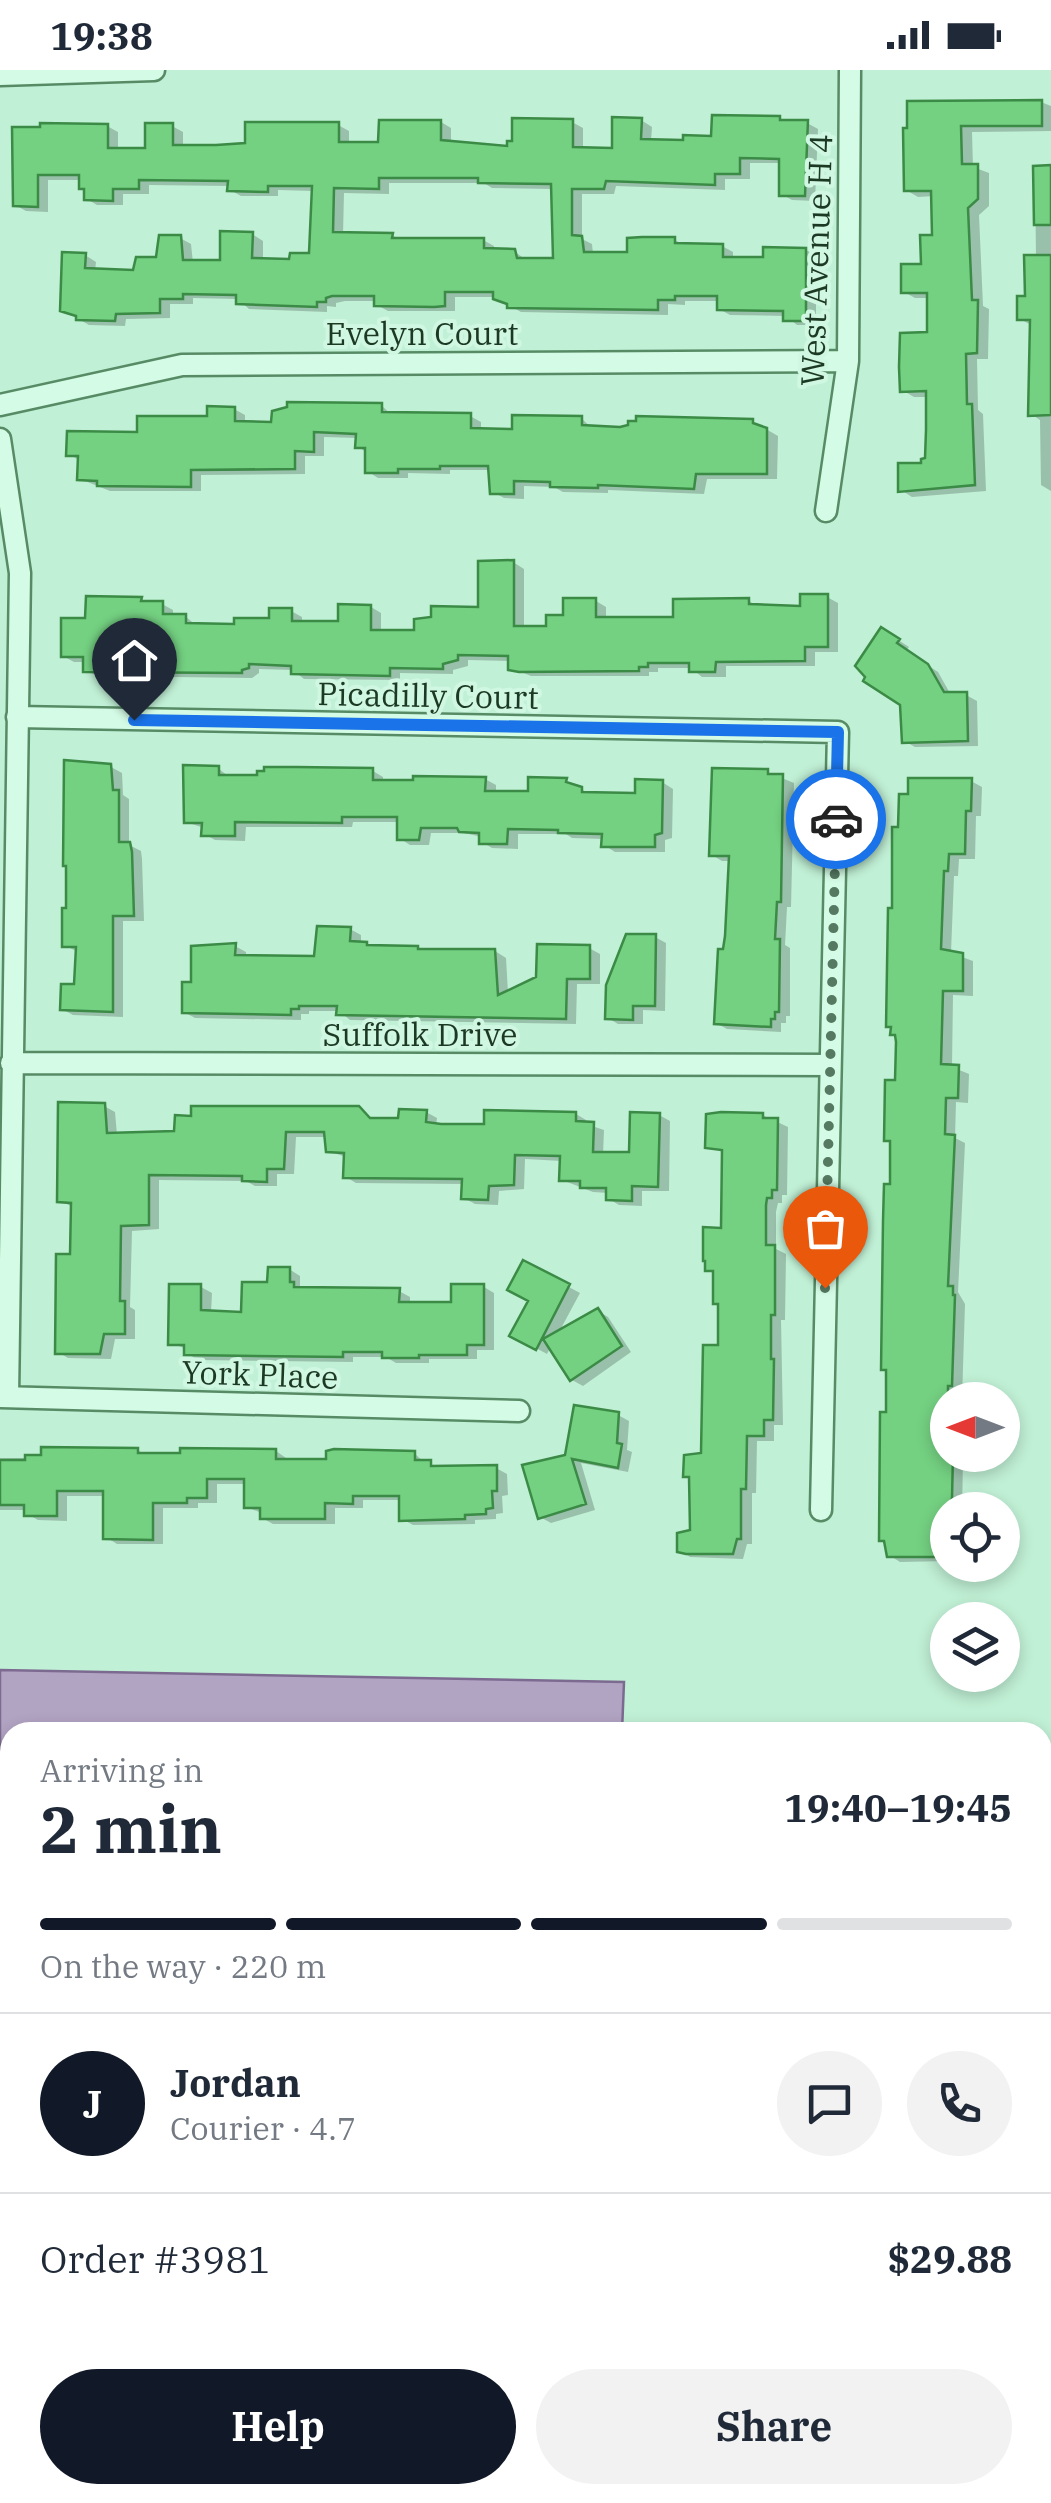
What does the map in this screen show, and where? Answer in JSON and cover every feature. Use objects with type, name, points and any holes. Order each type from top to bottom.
[{"type":"street","points":[[0,74],[154,70]]},
{"type":"street","name":"West Avenue H 4","points":[[826,511],[848,361],[850,70]]},
{"type":"street","name":"Evelyn Court","points":[[0,406],[182,365],[848,361]]},
{"type":"street","points":[[0,439],[20,573],[4,1396]]},
{"type":"street","name":"Picadilly Court","points":[[17,717],[838,732],[829,1065]]},
{"type":"street","name":"Suffolk Drive","points":[[11,1063],[829,1065]]},
{"type":"street","points":[[821,1510],[829,1065]]},
{"type":"street","name":"York Place","points":[[4,1396],[519,1411]]},
{"type":"shaded area","points":[[0,1670],[624,1682],[622,1722],[0,1722]]},
{"type":"building","points":[[1042,100],[1042,126],[961,126],[962,164],[978,164],[978,199],[968,208],[972,300],[978,300],[977,353],[966,354],[975,485],[898,492],[898,463],[921,463],[925,458],[926,430],[926,391],[900,392],[899,367],[900,333],[927,332],[927,293],[901,293],[901,264],[921,264],[920,235],[932,235],[931,191],[904,191],[903,128],[907,128],[907,101]]},
{"type":"building","points":[[712,115],[808,120],[805,196],[779,196],[779,159],[740,158],[740,174],[715,174],[715,185],[606,181],[604,189],[572,189],[572,235],[582,236],[584,252],[627,252],[627,238],[642,237],[675,237],[675,243],[723,244],[723,257],[763,257],[763,247],[806,248],[806,321],[783,321],[783,311],[717,310],[717,296],[658,300],[658,310],[507,308],[507,304],[493,299],[493,292],[445,292],[445,306],[434,307],[374,306],[374,296],[332,296],[326,302],[317,302],[317,307],[236,304],[236,295],[183,294],[183,299],[160,299],[160,313],[116,314],[115,321],[76,320],[76,316],[60,311],[62,252],[86,253],[85,268],[133,270],[136,257],[156,257],[159,235],[181,235],[183,260],[220,260],[220,231],[253,232],[252,258],[289,259],[290,253],[309,253],[312,186],[268,186],[268,192],[227,191],[228,181],[139,180],[139,189],[113,189],[113,201],[84,200],[79,175],[38,175],[38,207],[13,206],[12,127],[40,127],[40,123],[108,124],[108,148],[145,148],[145,123],[173,123],[173,145],[245,143],[245,122],[339,122],[339,142],[378,142],[379,120],[441,120],[441,140],[507,146],[507,141],[512,141],[512,118],[573,119],[573,147],[612,148],[612,117],[642,118],[641,139],[711,136]],"holes":[[[379,178],[478,178],[478,183],[551,184],[553,258],[517,258],[515,249],[484,248],[484,238],[392,238],[393,233],[333,232],[334,188],[379,189]]]},
{"type":"building","points":[[1051,165],[1051,225],[1034,225],[1033,166]]},
{"type":"building","points":[[1024,255],[1051,255],[1051,415],[1028,416],[1030,320],[1017,320],[1017,296],[1025,296]]},
{"type":"building","points":[[287,402],[382,403],[382,412],[471,413],[471,428],[512,429],[512,415],[582,416],[582,425],[620,427],[636,421],[636,416],[753,419],[753,423],[767,428],[767,474],[696,474],[694,489],[550,487],[550,482],[514,481],[514,494],[490,494],[488,466],[365,473],[365,448],[355,448],[356,434],[314,432],[314,452],[295,451],[295,469],[191,470],[191,487],[97,486],[97,481],[77,480],[78,456],[66,456],[67,431],[137,432],[137,416],[207,416],[207,406],[235,407],[235,421],[271,422],[272,411],[287,407]]},
{"type":"building","points":[[514,560],[514,626],[546,626],[546,615],[563,615],[563,598],[596,598],[596,617],[673,617],[673,599],[749,598],[749,604],[800,606],[800,594],[828,594],[828,647],[805,647],[805,661],[716,662],[715,672],[689,672],[689,663],[648,663],[639,671],[519,672],[508,670],[508,656],[458,655],[458,660],[443,664],[443,669],[390,668],[390,676],[291,674],[291,666],[249,664],[242,673],[83,672],[83,657],[61,657],[61,618],[85,618],[86,596],[163,601],[163,614],[186,614],[186,623],[234,624],[234,618],[269,618],[269,608],[292,608],[292,621],[338,621],[338,604],[371,605],[371,630],[414,630],[414,619],[431,617],[431,606],[478,607],[478,561]]},
{"type":"building","points":[[881,627],[928,664],[944,692],[967,692],[968,741],[902,743],[900,705],[863,681],[865,677],[855,666]]},
{"type":"building","points":[[64,760],[111,764],[113,790],[119,790],[119,842],[130,842],[132,852],[134,916],[113,916],[113,1012],[60,1010],[61,984],[74,984],[76,947],[62,947],[62,908],[66,908]]},
{"type":"building","points":[[183,765],[219,766],[219,775],[257,775],[264,767],[296,767],[373,768],[373,780],[486,777],[485,791],[528,791],[528,777],[567,778],[566,782],[582,787],[582,792],[635,793],[635,779],[663,780],[662,833],[655,835],[655,847],[601,847],[602,834],[558,830],[508,829],[507,844],[479,844],[479,833],[459,832],[457,828],[421,828],[419,840],[397,840],[397,817],[342,817],[342,823],[235,822],[235,836],[201,836],[202,823],[184,823]]},
{"type":"building","points":[[712,768],[768,769],[768,774],[783,774],[781,902],[777,902],[775,939],[780,939],[779,1012],[771,1019],[771,1027],[714,1024],[718,949],[723,949],[725,936],[729,856],[709,856]]},
{"type":"building","points":[[908,778],[972,778],[965,854],[949,854],[948,871],[944,871],[941,949],[963,953],[963,991],[943,991],[941,1064],[959,1065],[958,1098],[946,1098],[945,1134],[955,1135],[948,1286],[953,1286],[955,1295],[952,1382],[930,1382],[930,1472],[953,1472],[952,1492],[930,1492],[930,1557],[887,1557],[884,1541],[879,1541],[880,1412],[886,1412],[886,1370],[881,1370],[884,1184],[890,1184],[890,1141],[884,1141],[885,1080],[895,1080],[896,1042],[895,1035],[890,1035],[891,1027],[886,1027],[888,908],[892,908],[892,827],[898,827],[899,794],[908,794]]},
{"type":"building","points":[[317,926],[351,927],[350,941],[367,945],[495,949],[498,995],[536,977],[537,944],[590,945],[590,979],[567,979],[566,1019],[336,1015],[337,1006],[299,1006],[291,1009],[291,1015],[182,1013],[182,982],[191,982],[191,946],[236,943],[235,955],[314,956]]},
{"type":"building","points":[[626,934],[656,934],[655,1006],[633,1006],[633,1020],[605,1019],[606,985]]},
{"type":"building","points":[[58,1102],[105,1103],[107,1133],[174,1131],[175,1115],[191,1116],[191,1106],[359,1106],[370,1118],[398,1118],[399,1109],[427,1110],[426,1122],[441,1124],[484,1124],[484,1110],[576,1112],[576,1121],[594,1122],[593,1152],[629,1152],[630,1112],[660,1113],[658,1187],[632,1186],[632,1201],[606,1200],[606,1188],[580,1188],[580,1181],[559,1181],[560,1156],[515,1155],[514,1185],[489,1186],[488,1200],[461,1199],[462,1179],[343,1178],[344,1153],[326,1152],[324,1132],[286,1132],[284,1169],[267,1169],[267,1182],[242,1181],[242,1176],[149,1175],[149,1225],[121,1226],[120,1301],[125,1301],[125,1334],[104,1334],[100,1354],[55,1354],[56,1254],[70,1254],[71,1203],[57,1202]]},
{"type":"building","points":[[763,1113],[763,1118],[778,1118],[777,1190],[772,1190],[766,1205],[766,1245],[775,1245],[775,1315],[771,1315],[773,1420],[764,1420],[764,1436],[747,1436],[741,1539],[737,1539],[733,1554],[686,1554],[677,1552],[677,1533],[690,1530],[689,1477],[683,1477],[684,1455],[701,1453],[703,1345],[718,1345],[718,1304],[713,1304],[713,1271],[705,1271],[703,1261],[703,1227],[721,1228],[722,1150],[705,1148],[706,1114]]},
{"type":"building","points":[[523,1260],[570,1284],[536,1350],[509,1336],[528,1301],[507,1290]]},
{"type":"building","points":[[268,1267],[290,1267],[294,1287],[400,1288],[399,1302],[451,1302],[451,1284],[484,1284],[484,1345],[467,1345],[467,1355],[382,1358],[382,1352],[343,1352],[343,1357],[184,1355],[184,1345],[168,1345],[169,1284],[201,1284],[201,1310],[241,1312],[242,1282],[267,1282]]},
{"type":"building","points":[[598,1308],[622,1346],[570,1381],[543,1339]]},
{"type":"building","points":[[574,1405],[619,1412],[617,1443],[622,1444],[618,1468],[572,1459],[586,1504],[538,1519],[522,1465],[565,1455]]},
{"type":"building","points":[[41,1447],[138,1448],[138,1453],[180,1453],[180,1448],[276,1449],[276,1459],[326,1459],[326,1451],[334,1449],[415,1451],[415,1460],[431,1460],[431,1466],[497,1465],[497,1491],[492,1491],[493,1508],[486,1509],[486,1514],[465,1515],[465,1519],[399,1521],[399,1496],[353,1496],[353,1504],[325,1503],[325,1519],[260,1519],[260,1508],[244,1508],[244,1479],[207,1479],[207,1498],[187,1498],[187,1503],[153,1503],[153,1540],[103,1539],[103,1491],[57,1491],[57,1516],[24,1516],[24,1505],[0,1505],[0,1460],[25,1460],[25,1455],[41,1455]]},
{"type":"way so far","points":[[825,1288],[836,819]]},
{"type":"route","points":[[134,720],[838,732],[836,819]]}]
